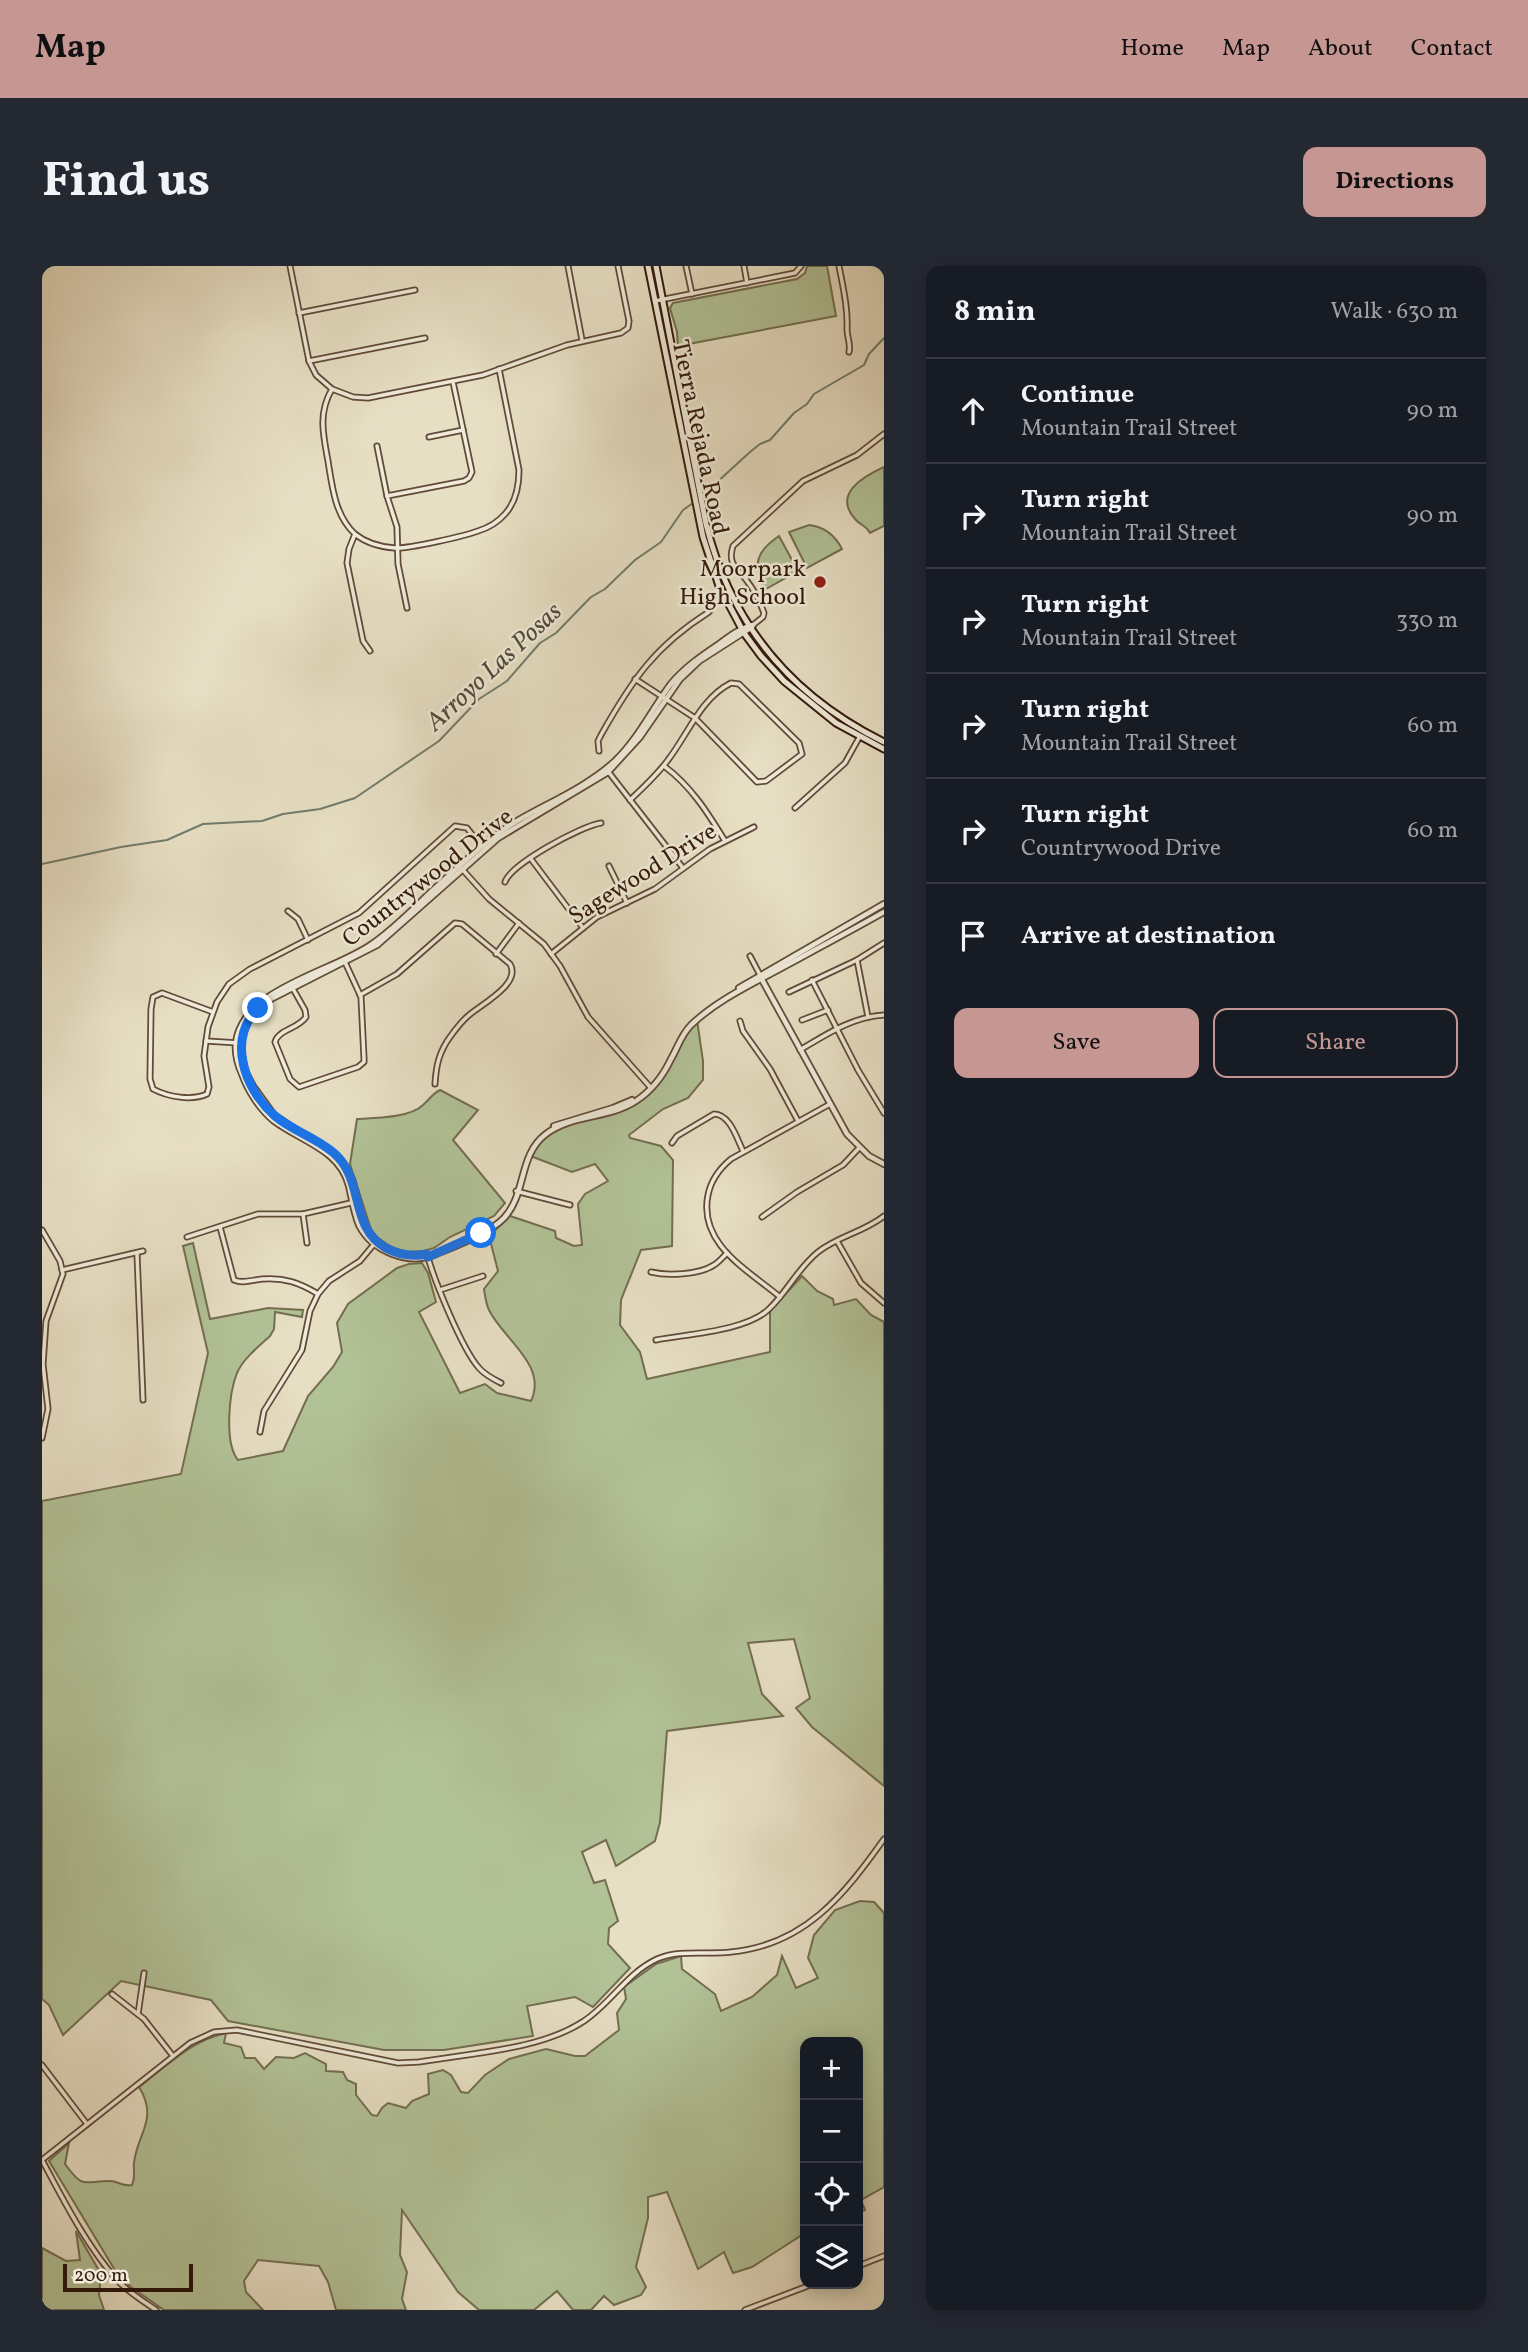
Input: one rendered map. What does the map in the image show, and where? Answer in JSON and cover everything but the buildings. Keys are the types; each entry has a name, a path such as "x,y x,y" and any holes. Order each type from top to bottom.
{"main road":[{"name":"Tierra Rejada Road","path":"648,266 691,481 717,581 748,628 761,656 794,690 827,716 884,749"},
{"name":"Tierra Rejada Road","path":"656,266 708,545"},
{"name":"Tierra Rejada Road","path":"862,734 884,742"}],"street":[{"path":"290,266 309,361 316,375 332,389 353,397 368,398 453,382 582,340 621,333 628,328 629,321 618,266"},
{"path":"568,266 582,340"},
{"path":"686,266 692,293"},
{"path":"744,266 747,283"},
{"path":"839,266 849,316 849,352"},
{"path":"655,301 795,273 801,267"},
{"path":"299,313 415,290"},
{"path":"309,361 425,338"},
{"path":"332,389 324,406 322,425 338,508 355,534 374,544 398,549 477,532 491,526 506,514 515,499 519,470 499,369"},
{"path":"387,496 469,478 472,472 453,382"},
{"path":"429,438 463,430"},
{"path":"748,628 763,617 764,612 747,580 733,566 730,553 733,546 803,481 857,456 884,434"},
{"path":"377,446 387,496 397,527 398,564 407,608"},
{"path":"355,534 349,549 347,567 363,641 370,651"},
{"path":"599,751 598,741 601,735 635,679 667,641 709,612"},
{"name":"Countrywood Drive","path":"238,1043 245,1018 265,998 345,961 375,942 510,825 607,770 638,736 663,698 691,664 748,628"},
{"path":"630,800 664,766 695,718 716,693 728,684 737,683 799,743 802,750 801,757 764,782 759,782 695,718 635,679"},
{"path":"795,808 845,763 862,734"},
{"path":"664,766 695,796 725,841"},
{"path":"607,770 683,868"},
{"path":"505,882 509,875 531,859 584,827 601,823"},
{"path":"213,1012 162,993 153,997 151,1087 158,1092 176,1096 199,1097 207,1094 209,1087 204,1056 213,1012 223,992 236,978 340,925 365,909 455,826 467,828 482,848"},
{"name":"Sagewood Drive","path":"551,954 597,917 655,889 703,853 754,827"},
{"path":"531,859 583,928"},
{"path":"609,866 627,903"},
{"path":"461,867 489,899 536,936 551,954 588,1017 650,1087"},
{"path":"761,977 884,904"},
{"path":"288,911 298,919 308,940"},
{"path":"206,1041 238,1043 237,1059 243,1078 261,1107 278,1123 335,1159 346,1176 362,1230 393,1255 427,1256 495,1226 512,1208 528,1155 545,1135 562,1125 627,1106 650,1087 663,1070 681,1032 716,1002 884,912"},
{"path":"360,995 397,974 455,923 460,923 512,967 512,978 490,1000 467,1017 449,1037 438,1060 435,1084"},
{"path":"496,954 519,923"},
{"path":"789,992 857,960 884,944"},
{"path":"750,956 847,1134 859,1148 884,1164"},
{"path":"857,960 867,1017"},
{"path":"292,987 306,1017 298,1025 279,1035 275,1042 290,1079 296,1086 302,1086 358,1067 364,1062 360,995 345,961"},
{"path":"813,980 871,1093 884,1112"},
{"path":"802,1020 828,1010"},
{"path":"800,1050 850,1022 884,1015"},
{"path":"740,1021 743,1031 770,1069 798,1121"},
{"path":"780,1297 727,1253 714,1238 709,1225 707,1203 712,1183 719,1171 743,1151 830,1104"},
{"path":"672,1143 677,1136 714,1114 719,1114 725,1118 743,1151"},
{"path":"762,1217 797,1192 843,1165 859,1148"},
{"path":"517,1192 570,1205"},
{"path":"187,1237 258,1214 303,1214 355,1202"},
{"path":"303,1214 307,1243"},
{"path":"656,1340 749,1322 767,1311 814,1256 884,1216"},
{"path":"219,1227 234,1280 242,1283 284,1279 318,1294"},
{"path":"42,1230 62,1270 63,1278 44,1322 43,1364 48,1409 42,1438"},
{"path":"837,1241 861,1283 884,1303"},
{"path":"260,1432 264,1410 302,1350 310,1311 318,1294 329,1281 359,1261 376,1243"},
{"path":"62,1270 143,1251"},
{"path":"651,1272 663,1275 704,1270 716,1264 727,1253"},
{"path":"137,1254 143,1400"},
{"path":"427,1256 475,1363 487,1375 501,1383"},
{"path":"440,1290 483,1276"},
{"path":"156,2310 120,2283 108,2269 71,2214 42,2160 197,2038 230,2029 398,2063 432,2060 550,2038 588,2018 636,1971 662,1957 681,1953 745,1951 774,1942 799,1930 841,1897 884,1839"},
{"path":"138,2014 144,1973"},
{"path":"112,1994 150,2025 173,2056"},
{"path":"42,2064 88,2124"},
{"path":"863,2264 884,2256"},
{"path":"745,2310 800,2289"}],"green space":[{"path":"807,266 827,266 836,316 678,346 670,308 673,303 797,279 805,273"},
{"path":"884,467 884,526 870,533 855,519 847,501 849,493 860,481"},
{"path":"809,525 829,533 842,549 807,568 789,532"},
{"path":"779,536 798,571 766,589 759,572 759,559 766,547"},
{"path":"697,1020 703,1080 688,1098 663,1109 629,1135 630,1138 661,1146 673,1160 672,1246 641,1250 621,1300 620,1325 640,1352 647,1379 770,1352 770,1311 802,1276 817,1291 833,1299 834,1305 856,1299 871,1315 884,1322 884,1786 812,1727 796,1708 810,1698 794,1639 748,1643 762,1694 783,1716 667,1731 660,1822 655,1841 616,1866 606,1840 582,1852 594,1883 605,1880 618,1921 609,1928 608,1944 630,1968 593,2007 575,1997 527,2006 533,2036 444,2050 384,2050 228,2021 211,2000 121,1981 63,2035 49,2005 42,1999 42,1501 181,1474 208,1353 183,1246 193,1243 210,1319 268,1308 303,1310 302,1317 275,1312 274,1329 270,1336 247,1358 237,1373 232,1393 229,1430 238,1460 283,1451 308,1396 342,1352 337,1323 348,1304 397,1268 409,1264 422,1263 428,1273 436,1302 419,1312 460,1393 485,1384 497,1393 531,1401 535,1388 529,1364 496,1321 486,1303 484,1289 498,1271 489,1236 510,1216 555,1231 556,1238 574,1246 582,1245 578,1204 585,1194 608,1181 595,1164 572,1172 528,1155 552,1130 636,1101 660,1077 680,1039"},
{"path":"440,1090 478,1110 453,1140 505,1203 494,1216 450,1237 434,1248 407,1252 391,1247 371,1229 350,1164 357,1119 410,1113"},
{"path":"860,1901 874,1902 884,1913 884,2187 863,2199 863,2037 800,2037 800,2236 752,2267 733,2273 724,2252 698,2269 667,2192 648,2197 648,2218 636,2267 646,2287 641,2295 614,2305 604,2296 591,2310 573,2310 557,2291 534,2310 479,2310 458,2292 402,2210 400,2255 407,2272 402,2299 406,2310 336,2310 328,2282 319,2266 258,2260 244,2281 246,2292 263,2310 164,2310 131,2287 116,2272 49,2161 69,2143 65,2164 80,2181 110,2181 132,2185 136,2153 147,2117 145,2098 139,2087 180,2055 214,2036 226,2033 224,2043 241,2047 245,2058 255,2058 264,2069 276,2057 294,2058 305,2053 326,2064 326,2071 343,2072 347,2080 356,2084 356,2095 372,2115 377,2116 388,2103 406,2108 412,2101 429,2094 428,2074 443,2070 451,2075 461,2092 468,2093 485,2075 509,2059 546,2049 585,2056 619,2030 617,2013 626,1999 624,1987 656,1964 681,1956 682,1969 715,1994 721,2011 752,1997 777,1975 782,1956 796,1988 818,1978 808,1958 814,1935 835,1910"},
{"path":"76,2231 101,2274 99,2295 104,2310 42,2310 42,2248 66,2261 80,2260"}],"waterway":[{"name":"Arroyo Las Posas","path":"703,495 750,452 770,440 814,394 864,365 869,354 884,338"},
{"name":"Arroyo Las Posas","path":"42,864 167,840 203,824 262,821 283,814 320,809 355,798 439,741 479,699 507,681 540,643 556,633 591,597 605,589 635,560 661,542 683,510 693,503"}],"place":[{"name":"Moorpark High School","path":"820,582"}],"route":[{"path":"258,1008 247,1022 240,1044 249,1080 274,1115 339,1157 352,1179 363,1224 370,1235 395,1252 416,1256 427,1254 428,1257 481,1233"}]}
